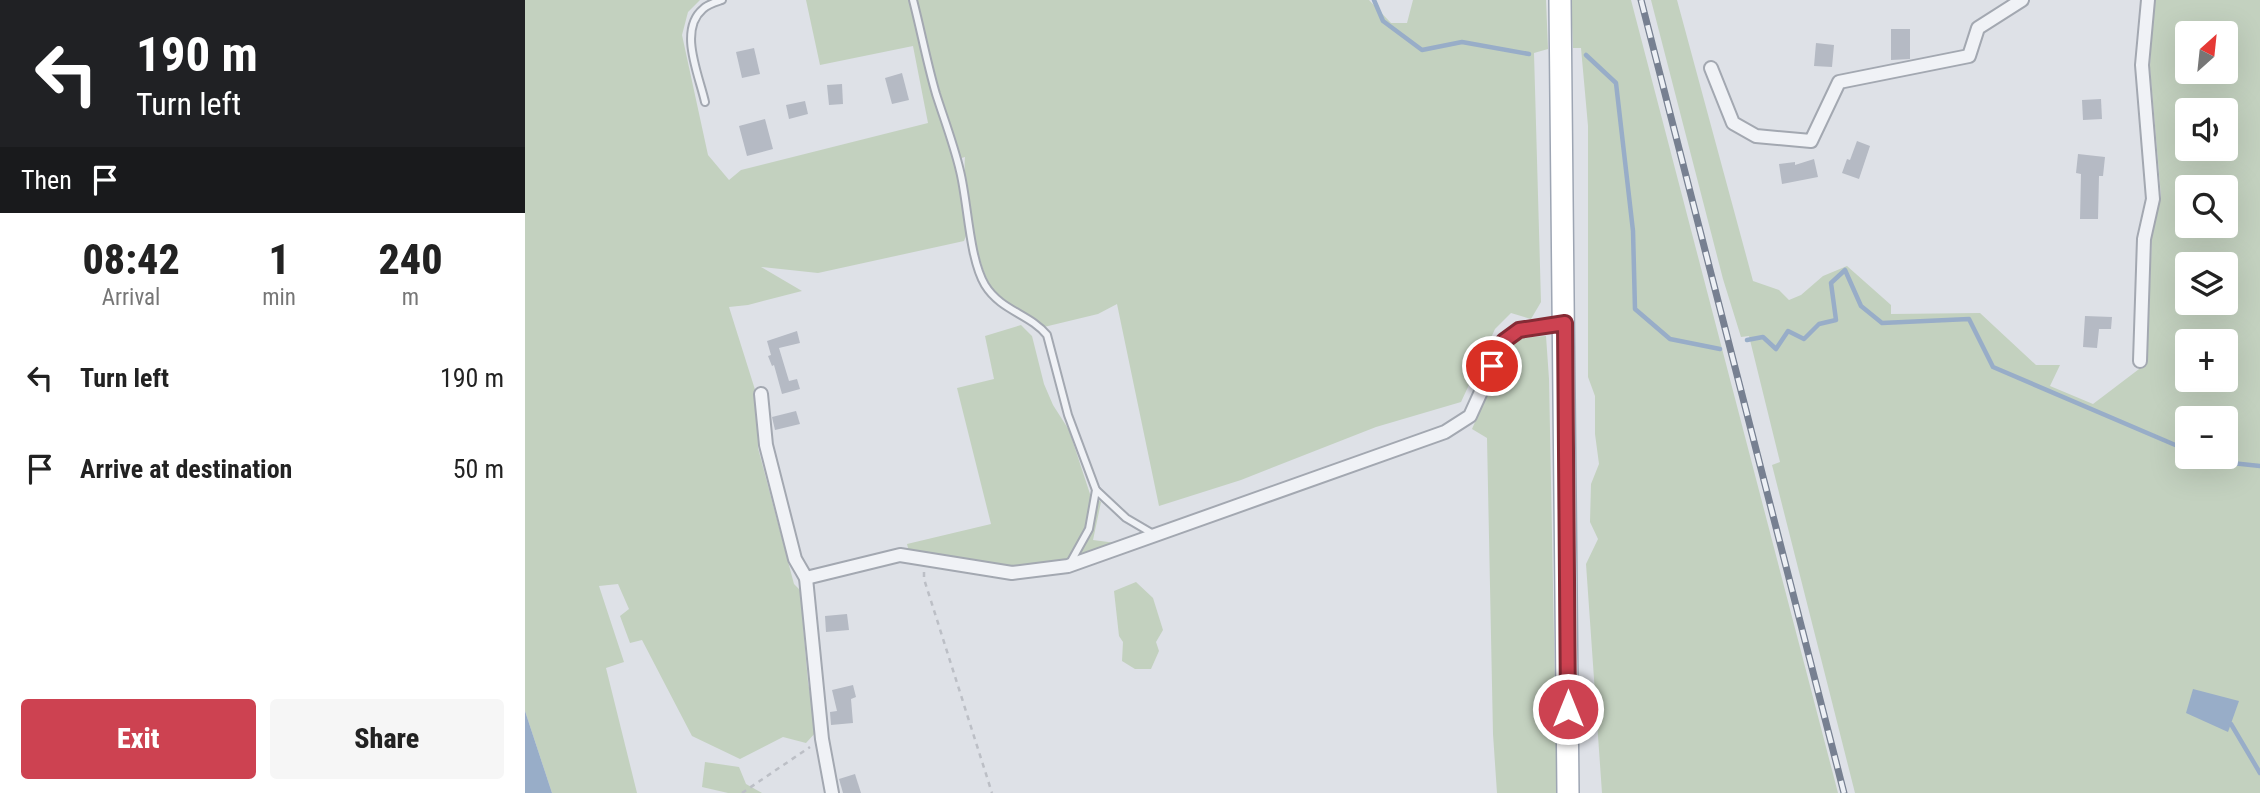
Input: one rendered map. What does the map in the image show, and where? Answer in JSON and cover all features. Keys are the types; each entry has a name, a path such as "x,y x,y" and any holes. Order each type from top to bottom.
{"main road":[{"path":"1560,0 1568,793"}],"street":[{"path":"1711,68 1733,123 1756,136 1811,141 1839,82 1969,56 1978,28 2022,0"},
{"path":"2140,361 2144,239 2153,199 2142,65 2148,0"},
{"path":"806,578 900,555 1012,573 1068,566 1445,432 1470,416 1504,341 1519,330 1565,323"},
{"path":"761,394 766,445 795,559 806,578 822,739 832,793"}],"lane":[{"path":"705,102 690,40 693,20 704,7 722,0"},
{"path":"913,0 935,90 960,171 972,244 983,282 1005,307 1041,327 1047,335 1068,415 1096,490 1126,519 1157,536"},
{"path":"1068,566 1089,529 1096,490"}],"path":[{"path":"924,559 924,579 992,793"},
{"path":"742,793 822,739"}],"green space":[{"path":"525,0 700,0 688,12 682,35 708,155 729,180 741,170 928,123 913,46 820,65 806,0 1369,0 1391,23 1407,23 1413,0 1546,0 1548,49 1534,53 1541,302 1531,319 1511,313 1495,329 1461,402 1376,427 1241,480 1159,506 1117,304 1098,314 1044,327 1000,298 988,282 977,248 968,207 965,157 954,160 967,233 964,241 818,273 761,267 802,291 748,305 729,307 757,396 758,448 794,584 800,590 808,682 817,731 806,743 783,737 740,759 692,736 642,640 630,643 620,616 629,609 618,584 599,586 624,662 606,668 637,793 552,793 525,711"},
{"path":"1571,0 1631,0 1838,793 1602,793 1586,564 1598,539 1590,522 1591,484 1599,464 1595,434 1595,396 1588,377 1588,126 1581,48 1573,48"},
{"path":"1651,0 1677,0 1753,281 1779,290 1789,300 1801,295 1823,276 1847,266 1891,305 1891,314 1980,313 2036,365 2060,365 2050,386 2093,404 2147,363 2152,236 2161,196 2150,68 2152,0 2260,0 2260,793 1855,793 1772,465 1780,462 1749,336 1741,337 1723,279"},
{"path":"1021,325 1032,336 1044,384 1053,405 1069,430 1090,494 1101,502 1093,540 1116,543 1058,563 1013,568 909,552 907,544 991,524 957,388 994,379 985,336"},
{"path":"1546,336 1557,793 1497,793 1493,734 1487,438 1472,429 1507,348 1521,338"},
{"path":"1136,582 1153,598 1163,630 1156,642 1159,651 1151,669 1135,669 1122,661 1123,642 1119,636 1114,591"},
{"path":"705,762 739,767 746,784 762,793 728,793 702,787"}],"water":[{"path":"2193,689 2239,701 2228,732 2186,713"},
{"path":"525,711 552,793 525,793"}],"building":[{"path":"1891,29 1910,29 1910,59 1891,60"},
{"path":"1816,43 1834,45 1832,67 1814,66"},
{"path":"754,48 760,74 742,78 736,52"},
{"path":"902,73 909,100 892,104 885,78"},
{"path":"842,84 843,104 829,105 827,85"},
{"path":"2101,99 2102,119 2083,120 2082,100"},
{"path":"805,101 808,114 789,119 786,105"},
{"path":"765,119 773,149 747,156 739,126"},
{"path":"1857,141 1870,146 1859,179 1842,173"},
{"path":"2078,154 2105,157 2103,176 2099,176 2098,219 2080,219 2081,174 2076,173"},
{"path":"1814,159 1818,177 1782,184 1779,164 1795,162 1795,165"},
{"path":"2085,316 2112,317 2111,329 2099,329 2097,348 2083,347"},
{"path":"797,331 800,343 779,348 789,381 797,379 800,389 782,394 774,365 772,366 768,356 771,355 767,341"},
{"path":"796,411 800,424 775,430 772,417"},
{"path":"847,614 849,630 826,632 825,616"},
{"path":"853,685 856,697 851,699 853,723 831,725 830,712 837,711 832,690"},
{"path":"855,774 861,793 843,793 839,779"}],"waterway":[{"path":"1374,0 1383,21 1422,50 1462,42 1529,54"},
{"path":"1586,55 1616,83 1633,231 1635,309 1670,339 1720,349"},
{"path":"1747,340 1763,337 1776,349 1788,331 1804,339 1819,324 1836,320 1831,283 1845,270 1861,306 1882,323 1969,319 1993,367 2175,445"},
{"path":"2238,464 2260,466"},
{"path":"2231,724 2260,773"}],"railway":[{"path":"1641,0 1844,793"}],"route":[{"path":"1492,366 1504,341 1519,330 1565,323 1568,709"}]}
